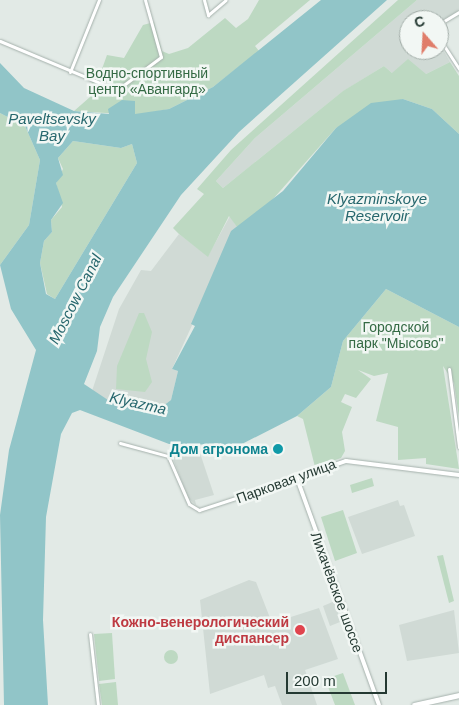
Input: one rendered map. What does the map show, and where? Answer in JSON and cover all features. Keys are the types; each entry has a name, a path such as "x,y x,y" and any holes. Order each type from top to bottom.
{"main road":[{"path":"414,705 459,695"}],"street":[{"path":"70,72 99,0"},
{"path":"0,41 70,72 117,90 161,58 145,0"},
{"path":"204,0 208,15 226,0"},
{"path":"449,54 459,69"},
{"path":"449,369 459,447"},
{"name":"Парковая улица","path":"120,443 168,456 189,504 204,510 346,461 459,474"},
{"name":"Лихачёвское шоссе","path":"297,478 379,705"},
{"path":"90,634 98,705"}],"shaded area":[{"path":"417,0 459,0 459,11 449,16 449,10 405,10"},
{"path":"399,15 399,60 449,60 450,62 426,74 392,73 384,66 342,92 223,188 216,181 255,138"},
{"path":"230,216 237,227 172,369 178,371 171,400 159,409 125,401 122,395 111,402 92,391 119,309 141,270 151,271 179,234 208,256"},
{"path":"199,450 214,495 195,500 196,505 188,498 172,456"},
{"path":"398,500 400,506 404,505 415,536 362,554 348,517"},
{"path":"249,580 256,582 272,623 319,608 338,659 305,670 317,705 282,705 275,686 268,688 264,675 210,694 200,600"},
{"path":"335,601 340,622 330,626 323,606"},
{"path":"454,610 459,653 407,661 399,625"}],"green space":[{"name":"Водно-спортивный центр «Авангард»","path":"259,0 310,0 255,46 259,51 213,87 169,109 138,115 74,111 90,97 92,80 98,80 107,55 124,58 143,25 154,22 162,51 169,54 188,48 225,18 236,28 248,19"},
{"path":"398,0 417,0 405,10 399,10 399,15 255,138 216,181 223,188 343,91 384,66 392,73 409,60 426,74 450,62 459,76 459,134 432,109 403,99 336,128 265,208 237,227 229,216 208,257 173,228 204,194 197,189 231,150"},
{"path":"0,113 25,126 40,160 29,225 0,265"},
{"path":"73,141 121,148 132,144 137,163 55,299 47,294 40,263 44,241 52,232 51,220 62,207 56,183 63,169 58,158"},
{"name":"Городской парк \"Мысово\"","path":"386,289 459,327 459,417 454,383 443,366 459,469 426,464 426,458 398,460 398,427 376,421 388,373 374,376 358,370 371,379 356,398 345,394 341,402 352,407 342,432 345,451 341,458 315,467 303,419 297,416 331,387 343,341"},
{"path":"139,313 144,313 152,332 146,359 152,382 145,392 116,389 117,366"},
{"path":"372,478 374,486 352,493 350,485"},
{"path":"343,510 357,553 335,561 321,517"},
{"path":"443,555 454,601 449,603 437,556"},
{"path":"112,633 115,679 99,681 94,634"},
{"path":"168,650 174,650 178,657 174,664 168,664 164,660 164,654"},
{"path":"343,673 355,705 335,705 325,679"},
{"path":"116,682 118,705 102,705 99,684"}],"water":[{"path":"321,0 387,0 239,132 181,195 113,297 100,327 97,351 84,384 111,402 122,395 125,401 159,409 171,400 178,371 172,369 195,326 191,324 231,231 283,191 336,128 371,103 403,99 432,109 459,134 459,327 386,289 343,341 331,387 297,416 240,445 169,444 80,410 72,413 61,434 46,517 43,620 48,705 4,705 0,515 9,450 36,350 11,309 0,265 29,225 40,160 25,126 0,113 0,63 24,88 74,111 109,114 108,109 122,100 135,101 135,114 169,109 213,87","holes":["73,141 121,148 132,144 137,163 55,299 46,294 40,263 44,241 52,232 51,220 63,203 56,183 63,175 58,158"]}],"place":[{"name":"Дом агронома","path":"278,449"},
{"name":"Кожно-венерологический диспансер","path":"300,630"}],"water label":[{"name":"Paveltsevsky Bay","path":"52,126"},
{"name":"Klyazminskoye Reservoir","path":"377,206"},
{"name":"Moscow Canal","path":"75,299"},
{"name":"Klyazma","path":"138,403"}]}
